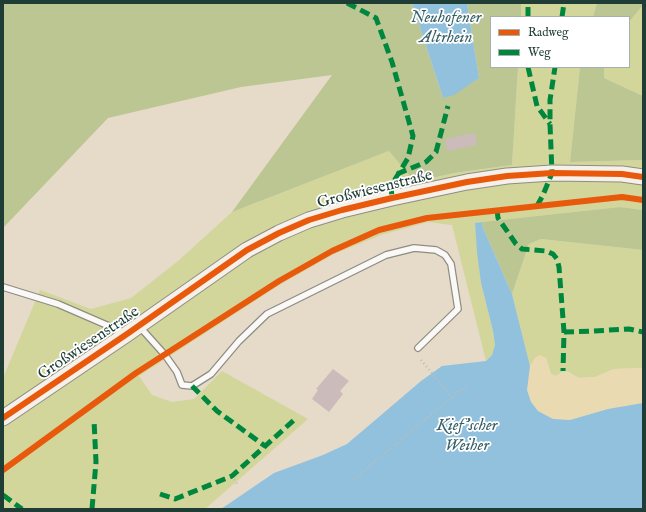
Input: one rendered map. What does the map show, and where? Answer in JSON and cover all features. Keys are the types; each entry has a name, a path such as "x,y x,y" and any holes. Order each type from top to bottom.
{"street":[{"name":"Großwiesenstraße","path":"3,418 133,330 247,250 279,233 309,220 342,210 452,186 507,176 552,173 622,174 643,177"}],"lane":[{"path":"3,287 133,330 165,355 177,372 182,385 192,386 211,374 238,341 267,314 386,255 414,248 436,250 445,255 451,264 458,309 418,348"}],"path":[{"path":"420,360 452,397"},
{"path":"354,479 468,384"},
{"path":"232,476 238,486"}],"green space":[{"path":"3,3 412,3 443,98 479,78 467,3 521,3 521,16 490,16 490,68 518,68 512,165 454,173 415,182 389,151 232,212 332,75 241,87 108,118 3,228"},
{"path":"521,3 597,3 593,16 521,16"},
{"path":"597,3 643,3 630,21 630,16 593,16"},
{"path":"643,5 643,96 604,78 604,68 630,68 630,21"},
{"path":"518,68 580,68 570,162 643,160 643,210 620,207 475,223 481,283 495,345 492,355 486,361 452,225 428,222 381,235 334,254 281,284 139,376 152,395 172,402 194,399 222,371 308,419 205,509 3,509 3,378 40,290 91,309 131,298 178,261 232,212 389,151 416,182 454,173 512,165"},
{"path":"580,68 604,68 604,78 643,96 643,160 570,162"},
{"path":"620,207 643,210 643,250 541,239 529,244 512,294 483,228 482,222"},
{"path":"541,239 643,250 643,368 614,369 595,377 579,378 567,371 556,376 551,374 546,358 536,357 530,366 512,294 529,244"}],"sand":[{"path":"540,355 546,358 551,374 556,376 563,371 579,378 595,377 614,369 643,368 643,403 608,409 570,420 553,419 538,411 531,402 527,390 530,366 536,357"}],"water":[{"name":"Neuhofener Altrhein","path":"412,3 467,3 479,78 454,95 443,98"},
{"name":"Kief'scher Weiher","path":"482,222 483,228 512,294 530,366 527,390 531,402 538,411 553,419 570,420 608,409 643,403 643,509 221,509 274,473 323,455 347,444 421,381 442,366 486,361 492,355 495,345 493,331 481,283 477,252 475,223"}],"building":[{"path":"475,133 477,145 447,151 445,139"},
{"path":"333,369 349,381 340,391 343,394 329,412 312,399 318,390 316,389"}],"marked path":[{"path":"347,3 376,18 392,62 413,136 408,158 391,186 392,198"},
{"path":"528,3 528,16"},
{"path":"562,16 564,3"},
{"path":"528,68 537,106 550,124"},
{"path":"537,206 552,173 550,100 555,68"},
{"path":"397,174 426,162 436,152 448,106"},
{"path":"497,210 498,218 516,244 522,249 546,251 553,254 557,259 559,267 564,332 563,371"},
{"path":"564,332 629,329 643,332"},
{"path":"192,386 217,411 265,446"},
{"path":"92,509 96,462 94,420"},
{"path":"160,494 175,499 232,476 294,420"},
{"path":"3,495 22,509"}],"cycle path":[{"path":"3,418 247,250 279,233 309,220 342,210 392,198 467,182 507,176 552,173 622,174 643,177"},
{"path":"3,470 136,373 279,281 332,251 379,230 427,218 622,197 643,200"}]}
